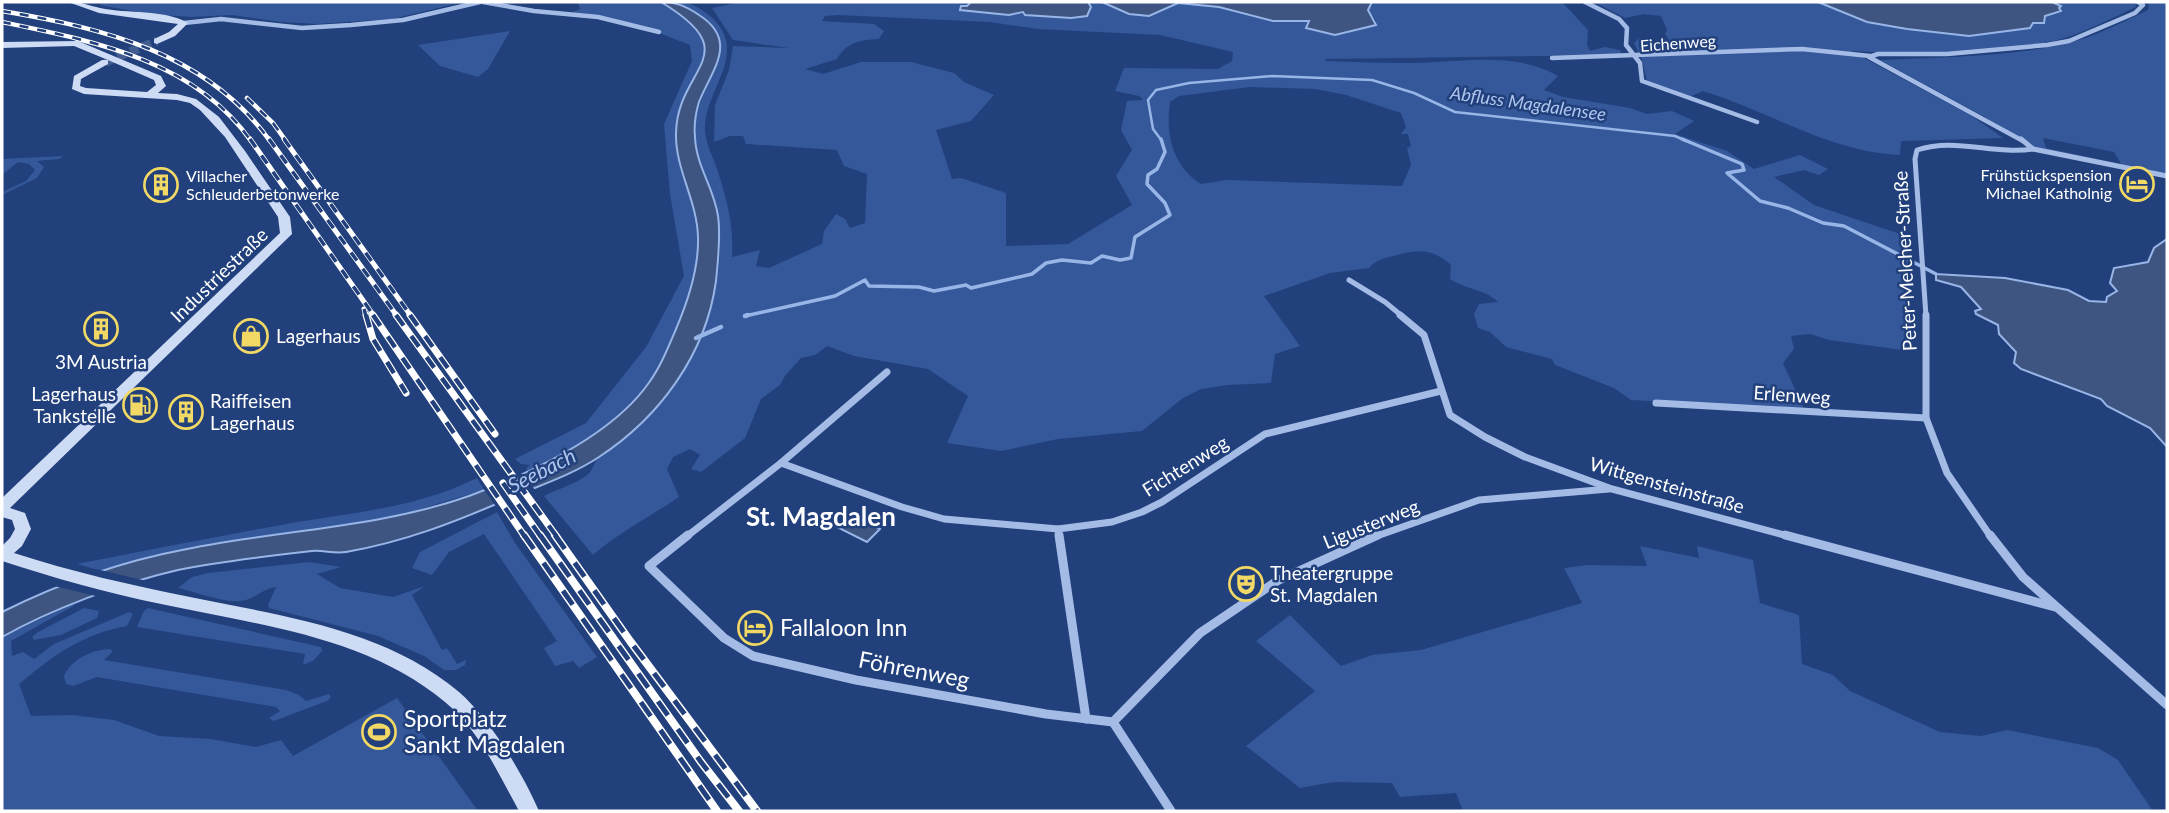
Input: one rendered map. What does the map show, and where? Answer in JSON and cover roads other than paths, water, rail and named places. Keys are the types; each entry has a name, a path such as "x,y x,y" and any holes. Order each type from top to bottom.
{"street":[{"path":"72,2 184,23 221,19 302,28 403,20 466,3 482,2 534,11 598,16 659,32"},
{"path":"1585,2 1619,19 1627,28 1626,45 1634,56"},
{"path":"2138,2 2143,5 2135,13 2069,41 1986,51 1870,55 1870,59 2018,137 2032,149 2167,176"},
{"path":"158,41 172,34 184,23"},
{"path":"2,45 75,43 159,78 161,86 149,95 83,91 75,87 76,78 105,62"},
{"name":"Eichenweg","path":"1634,56 1802,49 1870,55"},
{"path":"1552,58 1634,56"},
{"name":"Eichenweg","path":"1634,56 1640,63 1642,81 1757,122"},
{"name":"Industriestraße","path":"2,509 261,261 286,233 284,218 208,111 192,100 149,95"},
{"name":"Peter-Melcher-Straße","path":"2032,149 2015,152 1931,145 1917,150 1915,159 1921,208 1926,299 1926,418 1947,473 1975,517 2023,577 2167,705"},
{"name":"Wittgensteinstraße","path":"1349,280 1385,302 1424,335 1450,415 1485,438 1525,457 1612,489 2056,607"},
{"name":"Föhrenweg","path":"887,372 780,463 649,566 724,638 753,656 856,680 1113,722"},
{"name":"Fichtenweg","path":"780,463 902,507 944,519 1058,529 1112,522 1152,507 1265,434 1441,391"},
{"name":"Erlenweg","path":"1656,403 1926,418"},
{"name":"Ligusterweg","path":"1113,722 1200,633 1277,581 1385,532 1479,500 1612,489"},
{"path":"2,509 19,517 23,529 16,542 2,555 47,570 335,638 411,666 463,708 491,745 529,811"},
{"path":"1058,529 1086,719"},
{"path":"1113,722 1171,811"}],"water":[{"name":"Seebach","path":"661,2 690,9 711,25 718,35 719,57 699,102 695,133 698,158 716,206 719,248 711,308 702,334 677,381 642,423 599,457 578,469 429,530 346,552 312,551 261,557 156,575 65,607 2,637 2,612 69,582 116,567 163,554 222,543 400,515 469,496 517,477 566,452 612,421 632,403 652,378 670,343 688,296 698,249 697,223 679,159 676,133 679,111 702,63 705,49 701,36 687,20"},
{"path":"971,2 1088,2 1091,7 1087,16 1071,18 1025,15 1023,12 1009,15 960,10 961,6 967,6"},
{"path":"1102,2 1372,2 1368,10 1376,25 1335,35 1306,28 1309,21 1273,21 1219,7 1178,3 1149,16 1129,14"},
{"path":"1818,2 2052,2 2061,6 2061,11 2045,16 2044,23 2033,23 2030,28 1969,36 1867,22"},
{"path":"2167,239 2167,447 2150,428 2107,406 2101,399 2021,369 2014,363 2016,352 1999,334 1998,325 1976,314 1975,311 1981,309 1961,287 1936,280 1936,274 2005,278 2068,290 2089,301 2106,302 2107,297 2117,291 2110,283 2114,268 2148,262 2154,248"},
{"path":"850,515 880,529 867,542 837,527"}],"waterway":[{"name":"Abfluss Magdalensee","path":"1161,140 1153,129 1148,100 1156,90 1189,83 1272,76 1372,80 1414,93 1455,112 1675,136 1686,141"},
{"name":"Abfluss Magdalensee","path":"1682,139 1742,164 1744,170 1727,173 1760,201 1788,208 1823,223 1844,226 1936,274"},
{"name":"Abfluss Magdalensee","path":"748,315 745,316 835,296 865,280 869,286 919,287 934,291 966,285 971,288 1032,274 1046,263 1062,260 1091,263 1102,256 1120,260 1131,258 1135,237 1170,215 1165,203 1147,184 1148,175 1157,169 1165,152 1161,140"},
{"name":"Abfluss Magdalensee","path":"696,338 721,327"}],"tunnel":[{"path":"105,62 157,41"}],"railway":[{"path":"2,11 78,26 150,49 216,86 245,111 270,141"},
{"path":"2,22 106,47 171,73 201,91 228,113 251,141"},
{"path":"247,98 273,123 286,141"},
{"path":"250,139 374,316"},
{"path":"269,139 397,316"},
{"path":"284,139 411,316"},
{"path":"364,309 366,316"},
{"path":"366,315 373,339 406,393"},
{"path":"373,315 525,537"},
{"path":"396,315 557,537"},
{"path":"410,315 495,434"},
{"path":"503,483 541,537"},
{"path":"524,535 717,811"},
{"path":"540,535 701,762 739,811"},
{"path":"555,535 757,811"}],"place":[{"name":"Frühstückspension Michael Katholnig","path":"2137,184"},
{"name":"Villacher Schleuderbetonwerke","path":"161,185"},
{"name":"3M Austria","path":"101,329"},
{"name":"Lagerhaus","path":"251,336"},
{"name":"Lagerhaus Tankstelle","path":"140,405"},
{"name":"Raiffeisen Lagerhaus","path":"186,412"},
{"name":"Theatergruppe St. Magdalen","path":"1246,584"},
{"name":"Fallaloon Inn","path":"755,628"},
{"name":"Sportplatz Sankt Magdalen","path":"379,732"}],"district":[{"name":"St. Magdalen","path":"821,517"}]}
